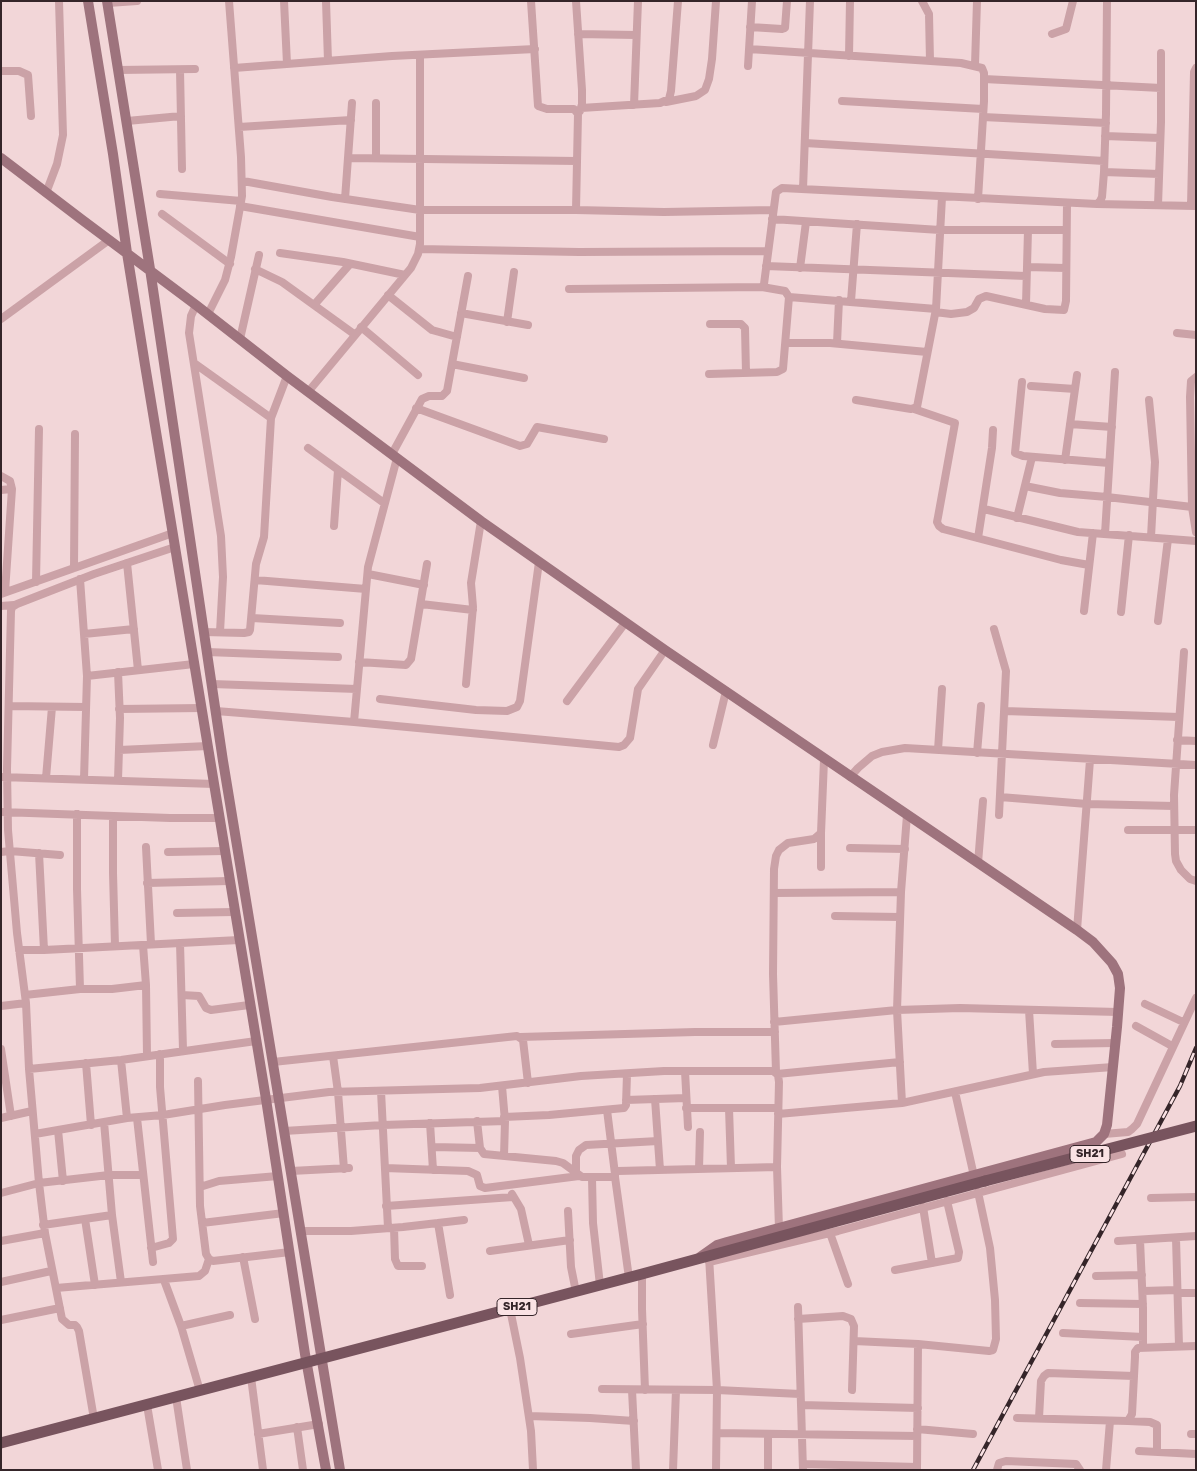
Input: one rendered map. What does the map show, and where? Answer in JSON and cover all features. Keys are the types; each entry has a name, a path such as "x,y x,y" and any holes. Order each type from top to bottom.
{"main road":[{"name":"SH21","path":"1,1443 697,1259 711,1257 1196,1126"}],"street":[{"path":"46,193 57,164 62,135 59,1"},
{"path":"88,1 249,1005 256,1041 272,1099 284,1131 301,1231 319,1424 326,1470"},
{"path":"137,1 107,2 216,711 273,1062 272,1099 278,1176 290,1252 340,1470"},
{"path":"208,314 226,280 241,203 243,181 229,1"},
{"path":"284,1 287,64"},
{"path":"326,1 328,61"},
{"path":"531,1 538,106 547,109 574,109 580,111 666,102 696,96 705,90 712,59 716,1"},
{"path":"576,1 582,90 576,210"},
{"path":"634,105 638,1"},
{"path":"666,102 671,92 678,1"},
{"path":"748,66 752,1"},
{"path":"750,27 785,28 787,1"},
{"path":"803,189 810,1"},
{"path":"849,56 850,1"},
{"path":"922,1 929,14 930,62"},
{"path":"976,65 978,1"},
{"path":"1052,34 1066,29 1073,1"},
{"path":"1097,204 1102,197 1104,172 1107,1"},
{"path":"578,34 636,35"},
{"path":"234,68 535,48"},
{"path":"749,49 976,65 982,68 984,73 983,113 978,199"},
{"path":"1158,205 1161,53"},
{"path":"308,392 416,260 420,237 420,55"},
{"path":"762,287 764,284 773,210 778,189 1067,203 1193,206 1194,72 1196,68"},
{"path":"118,70 195,69"},
{"path":"1,71 19,70 28,75 31,116"},
{"path":"180,70 182,169"},
{"path":"984,79 1161,88"},
{"path":"842,101 1106,124"},
{"path":"345,199 352,103"},
{"path":"376,103 376,158"},
{"path":"126,121 181,116"},
{"path":"239,127 351,120"},
{"path":"1105,136 1160,138"},
{"path":"805,143 1104,161"},
{"path":"1,158 481,521 824,760 1077,930 1104,952 1112,963 1118,974 1120,988 1110,1110 1104,1134 1096,1142 717,1245 697,1259"},
{"path":"349,158 577,161"},
{"path":"1104,172 1159,174"},
{"path":"243,181 420,210 664,212 773,210"},
{"path":"160,194 241,203 420,237"},
{"path":"914,409 918,404 935,311 942,197"},
{"path":"788,297 851,301 951,314 967,312 974,308 979,299 986,296 1045,309 1064,310 1066,301 1067,203"},
{"path":"162,214 230,264"},
{"path":"772,219 940,230 1066,230"},
{"path":"800,268 806,222"},
{"path":"851,301 857,224"},
{"path":"1026,304 1028,230"},
{"path":"1,319 109,240"},
{"path":"419,249 579,252 768,251"},
{"path":"280,253 405,275"},
{"path":"240,339 259,255"},
{"path":"314,306 350,264"},
{"path":"766,266 853,271 1026,276"},
{"path":"1026,267 1066,268"},
{"path":"255,270 276,278 354,334"},
{"path":"507,322 514,272"},
{"path":"354,722 368,574 395,456 416,408 424,397 442,396 447,391 468,276"},
{"path":"569,289 762,287 784,291 788,297 786,344 784,367 780,372 708,374"},
{"path":"388,295 432,330 457,337"},
{"path":"837,343 839,300"},
{"path":"196,305 190,324 194,363 221,536 223,577 220,632"},
{"path":"461,313 528,326"},
{"path":"710,324 741,324 745,328 746,373"},
{"path":"361,327 418,375"},
{"path":"1177,333 1196,335"},
{"path":"786,344 837,343 927,352"},
{"path":"194,363 271,418"},
{"path":"452,364 524,378"},
{"path":"1105,534 1116,372"},
{"path":"1065,460 1077,374"},
{"path":"204,632 249,632 252,618 256,564 264,537 271,418 287,376"},
{"path":"1196,377 1191,381 1190,385 1193,426 1192,507 1196,532"},
{"path":"1022,382 1015,453 1032,457 1110,463"},
{"path":"1031,386 1075,389"},
{"path":"856,400 914,409 955,423 937,522 943,529 1061,560 1089,565"},
{"path":"1149,400 1154,449 1151,537"},
{"path":"416,408 520,446 527,444 537,427 604,439"},
{"path":"1070,424 1112,427"},
{"path":"36,582 39,429"},
{"path":"978,538 984,509 993,430"},
{"path":"74,568 75,434"},
{"path":"308,448 384,503"},
{"path":"1017,518 1032,457"},
{"path":"334,526 338,470"},
{"path":"1,476 10,481 12,489 3,593 173,533"},
{"path":"1025,486 1060,494 1107,496 1192,507"},
{"path":"1,490 12,489"},
{"path":"984,509 1066,530 1196,541"},
{"path":"466,684 473,610 471,583 481,521"},
{"path":"1084,611 1093,533"},
{"path":"1121,612 1129,535"},
{"path":"1158,620 1168,539"},
{"path":"1,606 14,605 80,579 175,547"},
{"path":"380,699 476,710 507,711 517,707 520,700 539,562"},
{"path":"127,563 138,670"},
{"path":"359,662 401,665 408,663 413,654 427,564"},
{"path":"368,574 424,585"},
{"path":"80,579 87,676 84,779"},
{"path":"255,580 366,589"},
{"path":"421,604 473,610"},
{"path":"14,605 11,611 6,679 5,811 19,950 26,999 32,1112 43,1225 62,1320 65,1323 75,1325 79,1332 94,1419"},
{"path":"252,618 340,623"},
{"path":"567,701 625,623"},
{"path":"84,634 134,629"},
{"path":"994,629 1006,672 999,815"},
{"path":"216,711 619,747 624,745 630,738 638,689 665,650"},
{"path":"207,652 338,657"},
{"path":"1184,652 1175,764 1175,854 1177,865 1190,879 1196,881"},
{"path":"87,676 194,664"},
{"path":"118,672 118,780"},
{"path":"212,684 357,689"},
{"path":"938,750 942,689"},
{"path":"713,746 726,691"},
{"path":"977,753 981,706"},
{"path":"6,712 52,707 86,707"},
{"path":"46,778 52,707"},
{"path":"119,709 202,708"},
{"path":"1005,711 1179,718"},
{"path":"1177,740 1196,741"},
{"path":"119,750 208,746"},
{"path":"850,777 872,756 904,748 1196,765"},
{"path":"821,867 820,833 824,760"},
{"path":"1077,930 1090,760"},
{"path":"4,777 214,784"},
{"path":"1000,797 1087,804 1174,806"},
{"path":"978,863 983,801"},
{"path":"5,811 170,818 219,818"},
{"path":"77,814 80,989"},
{"path":"902,1103 897,1010 901,892 907,815"},
{"path":"113,816 112,873 115,946"},
{"path":"1128,830 1196,830"},
{"path":"779,1229 777,1168 779,1082 774,1022 774,869 779,850 788,843 814,839 820,833"},
{"path":"146,847 146,1056"},
{"path":"850,848 905,849"},
{"path":"168,852 224,851"},
{"path":"1,852 60,855"},
{"path":"39,853 44,950"},
{"path":"147,884 229,881"},
{"path":"774,893 901,892"},
{"path":"177,913 234,912"},
{"path":"835,916 900,917"},
{"path":"19,950 238,940"},
{"path":"180,943 183,1050"},
{"path":"1,1006 26,999 80,989 112,989 146,985"},
{"path":"182,995 199,996 206,1008 211,1010 249,1005"},
{"path":"1104,1134 1128,1132 1137,1124 1183,1022 1196,998"},
{"path":"1145,1004 1183,1022"},
{"path":"774,1022 897,1010 960,1008 1118,1012"},
{"path":"1029,1010 1032,1074"},
{"path":"1136,1026 1172,1046"},
{"path":"273,1062 512,1036 775,1032"},
{"path":"520,1037 523,1040 528,1083"},
{"path":"29,1069 121,1060 256,1041"},
{"path":"1055,1044 1115,1043"},
{"path":"1,1049 11,1116"},
{"path":"151,1248 169,1243 173,1239 160,1054"},
{"path":"291,1171 347,1168 333,1056"},
{"path":"121,1060 127,1118"},
{"path":"35,1134 199,1108 338,1092 480,1088 581,1076 685,1071 770,1071 777,1073 900,1062"},
{"path":"86,1063 91,1124"},
{"path":"686,1108 778,1111 902,1103 1032,1074 1113,1067"},
{"path":"685,1071 688,1127"},
{"path":"284,1131 477,1121 624,1108 627,1074"},
{"path":"198,1081 200,1187 206,1254 213,1261 290,1252"},
{"path":"502,1086 504,1156"},
{"path":"381,1091 386,1206 395,1259 398,1266 401,1267 422,1266"},
{"path":"955,1092 974,1176"},
{"path":"626,1100 686,1098"},
{"path":"655,1099 660,1170"},
{"path":"729,1108 731,1168"},
{"path":"608,1110 629,1278"},
{"path":"1,1118 32,1112"},
{"path":"137,1118 153,1262"},
{"path":"477,1121 480,1148 484,1154 556,1161 563,1163 578,1174 592,1178 615,1176"},
{"path":"104,1122 112,1215 121,1282"},
{"path":"430,1123 433,1170"},
{"path":"58,1130 63,1181"},
{"path":"699,1169 700,1132"},
{"path":"578,1174 576,1156 582,1147 586,1145 658,1141"},
{"path":"433,1147 480,1148"},
{"path":"716,1470 718,1390 711,1257 830,1233 1122,1154"},
{"path":"385,1168 474,1173 477,1175 480,1186 485,1188 578,1174"},
{"path":"615,1176 618,1171 777,1168"},
{"path":"1,1192 39,1183 109,1175 143,1175"},
{"path":"200,1187 219,1181 278,1176"},
{"path":"592,1178 593,1223 600,1286"},
{"path":"509,1185 513,1197 521,1209 529,1245"},
{"path":"854,1341 918,1344 984,1351 993,1350 996,1339 996,1327 990,1248 978,1192"},
{"path":"386,1206 513,1197"},
{"path":"1151,1198 1196,1197"},
{"path":"895,1270 958,1258 959,1255 947,1201"},
{"path":"923,1208 932,1263"},
{"path":"568,1211 571,1267 576,1292"},
{"path":"202,1223 284,1213"},
{"path":"43,1225 112,1215"},
{"path":"85,1220 95,1285"},
{"path":"301,1231 351,1231 464,1220"},
{"path":"438,1223 450,1296"},
{"path":"830,1233 848,1284"},
{"path":"1,1241 45,1234"},
{"path":"1118,1241 1196,1236"},
{"path":"1176,1238 1180,1346"},
{"path":"490,1252 570,1240"},
{"path":"1140,1240 1143,1290 1143,1347"},
{"path":"243,1257 255,1319"},
{"path":"56,1288 199,1276 205,1271 209,1259"},
{"path":"1,1282 51,1271"},
{"path":"642,1274 645,1390"},
{"path":"1096,1276 1142,1274"},
{"path":"164,1280 181,1326 200,1391"},
{"path":"1143,1290 1196,1293"},
{"path":"1080,1303 1143,1304"},
{"path":"798,1307 803,1467 917,1468 918,1344"},
{"path":"1,1320 60,1308"},
{"path":"510,1309 529,1416 533,1470"},
{"path":"181,1326 230,1315"},
{"path":"798,1319 843,1316 854,1322 852,1390"},
{"path":"571,1334 643,1324"},
{"path":"1063,1333 1143,1337"},
{"path":"1128,1421 1132,1414 1135,1352 1138,1348 1196,1346"},
{"path":"1039,1418 1041,1381 1048,1373 1134,1376"},
{"path":"251,1377 263,1470"},
{"path":"602,1390 718,1390 800,1394"},
{"path":"632,1390 636,1470"},
{"path":"673,1470 676,1390"},
{"path":"176,1397 187,1470"},
{"path":"147,1405 158,1470"},
{"path":"801,1406 918,1408"},
{"path":"529,1416 634,1421"},
{"path":"1017,1418 1150,1422 1157,1425 1158,1452"},
{"path":"1106,1470 1110,1421"},
{"path":"258,1434 319,1424"},
{"path":"298,1427 303,1470"},
{"path":"716,1433 973,1434"},
{"path":"768,1434 768,1470"},
{"path":"1139,1452 1196,1454"},
{"path":"997,1470 1000,1463 1006,1461 1076,1464 1080,1470"}],"railway":[{"path":"973,1470 1180,1086 1196,1048"}]}
